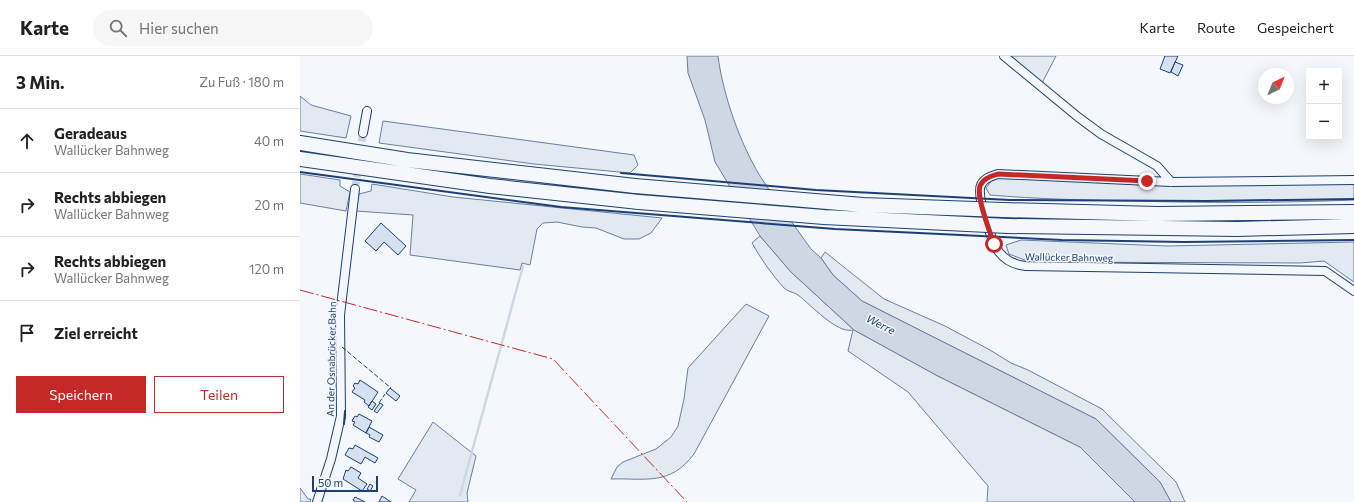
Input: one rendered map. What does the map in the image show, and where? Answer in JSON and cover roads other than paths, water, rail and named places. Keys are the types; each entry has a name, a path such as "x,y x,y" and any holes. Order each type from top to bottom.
{"highway":[{"path":"300,143 407,160 634,186 863,205 1158,214 1354,212"},
{"path":"300,159 490,186 639,202 824,217 1008,226 1237,229 1354,226"}],"street":[{"path":"1004,56 1101,134 1157,166 1170,182"},
{"path":"363,133 366,111"},
{"name":"Wallücker Bahnweg","path":"1354,180 1170,182 998,174 989,176 984,181 980,186 979,195 994,244 1008,260 1016,265 1034,267 1325,271 1354,291"},
{"name":"An der Osnabrücker Bahn","path":"317,502 331,459 341,416 340,315 355,189"}],"water":[{"name":"Werre","path":"687,56 718,56 720,71 733,118 753,163 772,195 811,249 821,258 833,275 862,301 1096,419 1160,482 1171,502 1135,502 1080,447 936,375 854,330 791,272 760,236 715,162 705,120 688,73"}],"waterway":[{"path":"460,495 523,266"}],"tunnel":[{"path":"355,189 363,133"}]}
